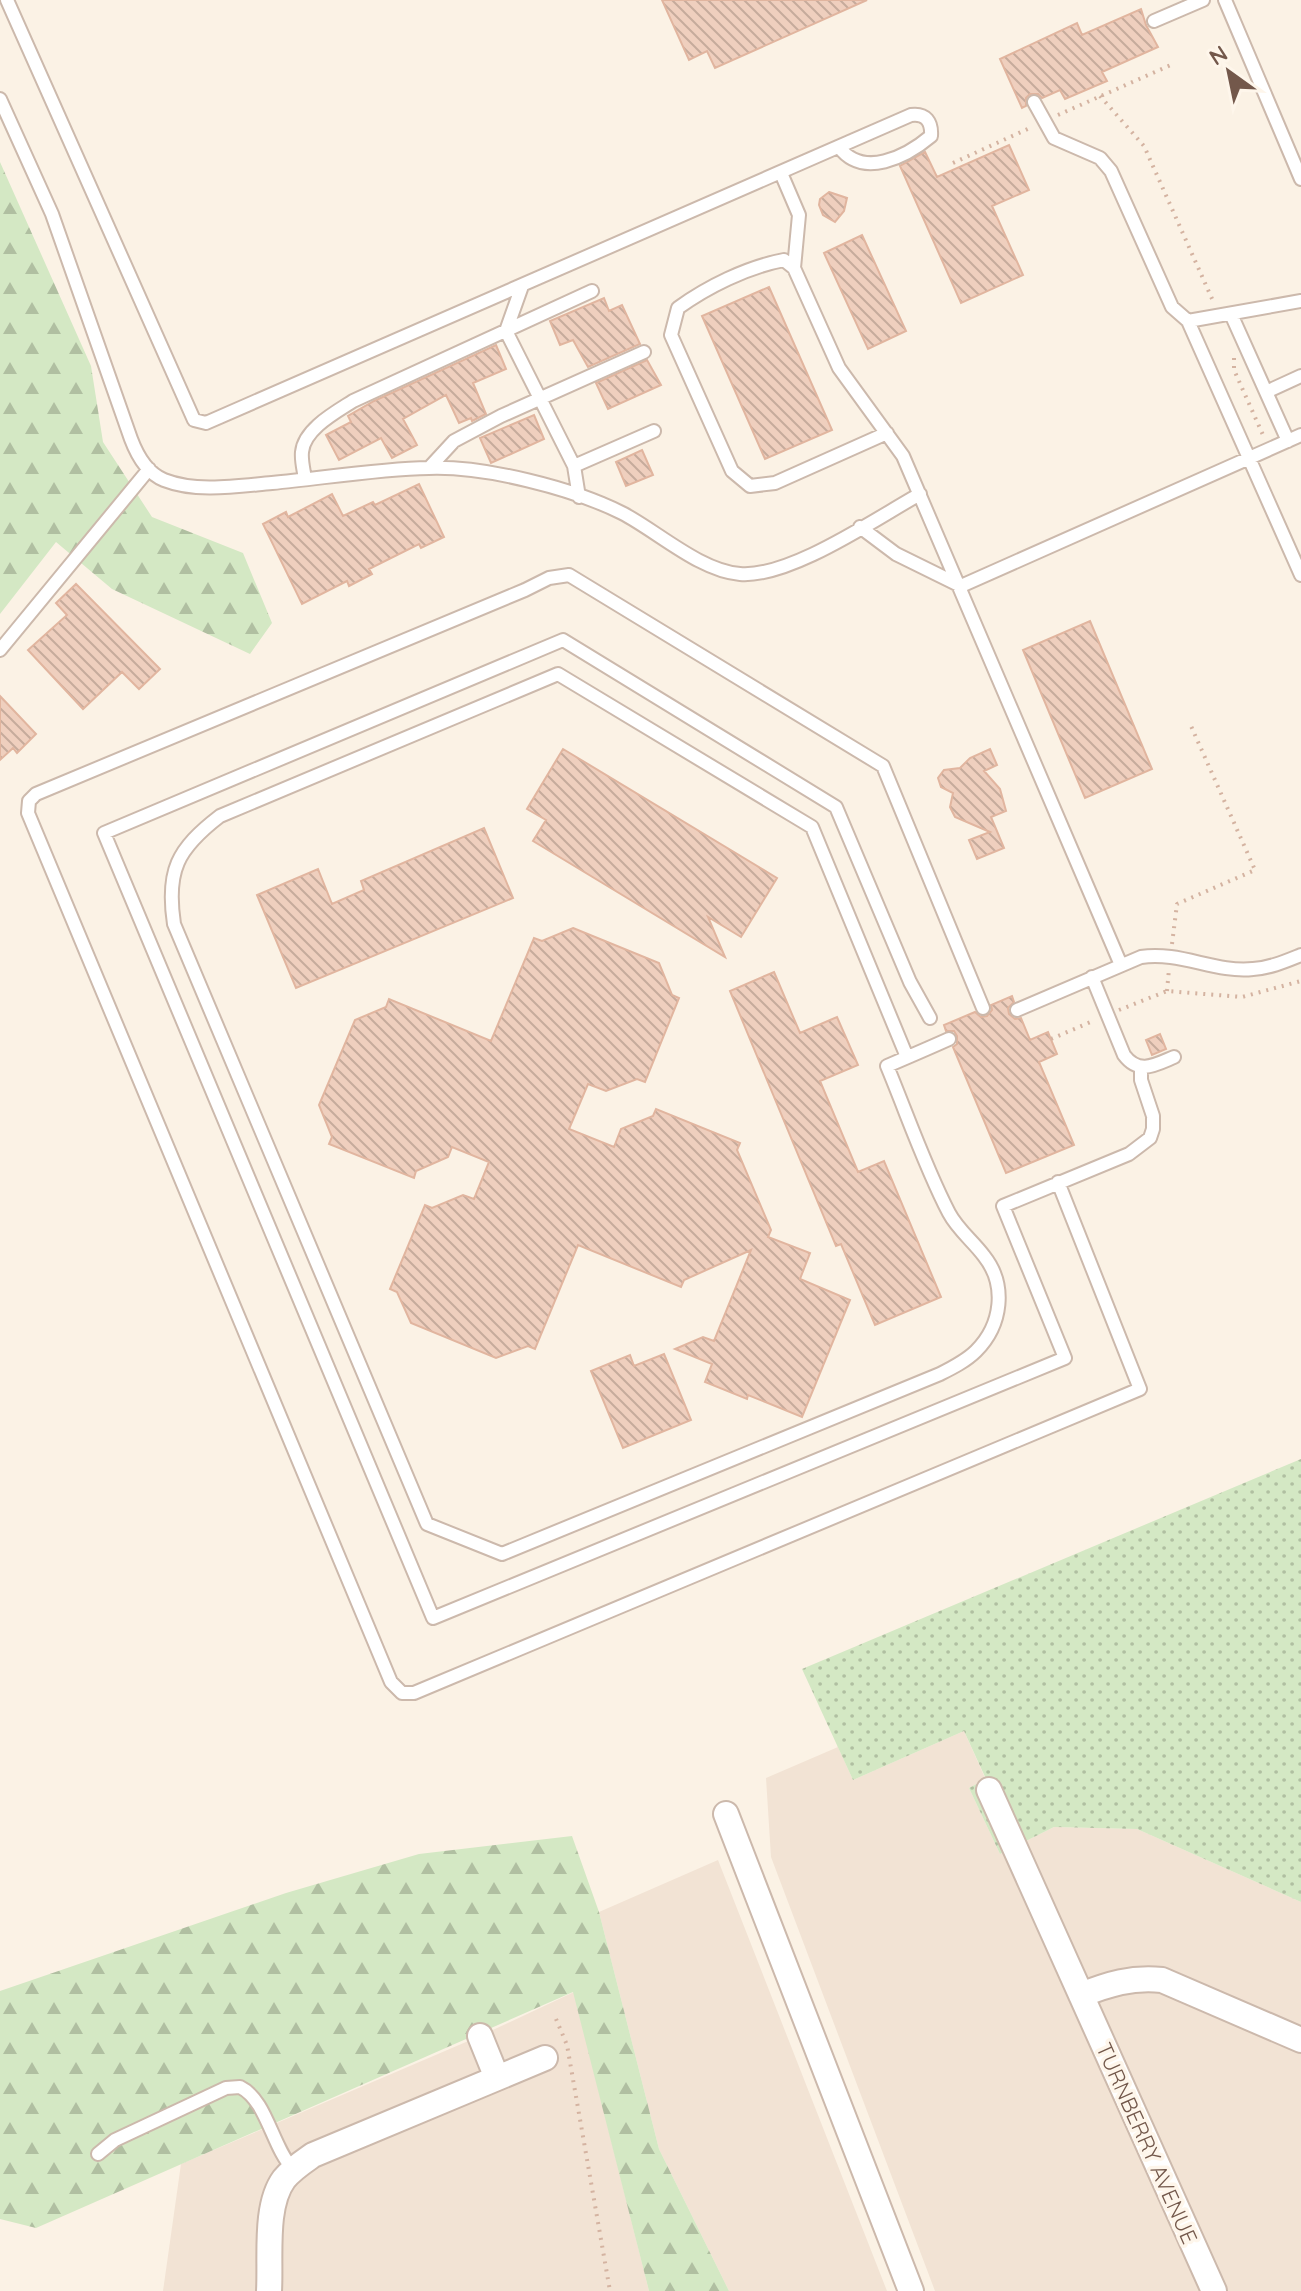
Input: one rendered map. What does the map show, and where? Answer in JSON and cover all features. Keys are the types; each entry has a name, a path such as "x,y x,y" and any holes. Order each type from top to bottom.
{"street":[{"name":"TURNBERRY AVENUE","path":"989,1790 1214,2291"},
{"path":"726,1814 911,2291"},
{"path":"1081,1995 1118,1981 1141,1978 1162,1980 1301,2040"},
{"path":"480,2036 497,2078"},
{"path":"269,2291 272,2205 279,2187 293,2169 313,2155 545,2058"}],"lane":[{"path":"7,0 194,420 200,423 911,115 919,114 927,118 932,127 931,136 923,143 881,163 869,165 853,161 839,147"},
{"path":"1154,21 1203,0"},
{"path":"1225,0 1301,179"},
{"path":"0,99 52,214 137,454 161,479 183,485 228,487 430,467 493,471 621,513 711,566 739,574 774,571 920,494"},
{"path":"1034,102 1054,138 1100,158 1111,171 1172,307 1188,321 1301,575"},
{"path":"781,173 799,215 794,268"},
{"path":"887,433 775,483 750,486 732,471 671,335 678,308 697,294 769,263 784,260 794,268 839,368 887,433 903,456 1121,965"},
{"path":"522,286 506,331 574,466 579,497"},
{"path":"305,479 302,452 306,441 327,417 353,401 592,291"},
{"path":"1188,321 1301,301"},
{"path":"1231,314 1288,441"},
{"path":"430,467 454,441 644,352"},
{"path":"1266,392 1301,376"},
{"path":"574,466 654,431"},
{"path":"961,586 1301,435"},
{"path":"0,650 149,469"},
{"path":"860,527 896,554 961,586"},
{"path":"983,1008 883,766 569,575 549,578 36,794 29,801 28,813 391,1682 402,1693 414,1693 1140,1389 1058,1182"},
{"path":"930,1018 910,982 836,807 563,640 104,833 433,1618 1065,1358 1003,1206 1129,1154 1150,1138 1153,1116 1141,1080 1141,1068"},
{"path":"907,1057 812,827 558,674 220,816 189,842 177,860 172,880 174,924 427,1524 502,1554 940,1374 976,1351 997,1319 998,1284 983,1255 949,1214 887,1066 949,1039"},
{"path":"1017,1010 1141,957 1171,956 1251,969 1268,967 1301,955"},
{"path":"1092,977 1124,1055 1132,1064 1141,1068 1174,1057"},
{"path":"98,2154 115,2140 226,2088 240,2087 257,2102 281,2153 293,2169"}],"path":[{"path":"953,163 1173,64"},
{"path":"1167,991 1177,904 1255,870 1191,726"},
{"path":"1051,1039 1167,991 1242,997 1301,981"},
{"path":"556,2019 567,2045 610,2291"}],"shaded area":[{"path":"964,1731 986,1780 969,1788 1000,1854 1054,1827 1137,1829 1301,1902 1301,2291 935,2291 771,1857 766,1778 838,1747 853,1780"},
{"path":"718,1860 887,2291 729,2291 659,2149 599,1912"},
{"path":"574,1992 649,2291 163,2291 181,2164 480,2036"}],"green space":[{"path":"0,162 91,366 103,442 152,517 243,553 272,623 250,654 112,589 56,542 0,614"},
{"path":"1301,1459 1301,1902 1137,1829 1054,1827 1000,1854 969,1788 986,1779 964,1731 853,1780 802,1669"},
{"path":"572,1836 599,1912 659,2149 729,2291 649,2291 573,1992 36,2228 0,2219 0,1991 286,1893 419,1854"}],"building":[{"path":"662,0 867,0 715,68 707,51 689,60"},
{"path":"1141,9 1158,47 1102,72 1107,81 1065,99 1060,90 1042,98 1038,94 1030,94 1026,98 1026,106 1022,108 1000,59 1077,23 1082,35"},
{"path":"1009,145 1029,190 992,206 1023,275 961,303 900,166 925,152 937,177"},
{"path":"829,192 847,198 844,211 835,222 823,215 819,205 820,199"},
{"path":"862,235 906,331 868,349 824,253"},
{"path":"769,287 832,430 765,459 702,316"},
{"path":"604,298 609,311 622,305 640,344 588,367 573,340 560,345 550,321"},
{"path":"496,345 506,369 473,383 486,414 459,423 446,395 403,419 417,445 392,458 381,438 339,460 326,435 351,422 348,416"},
{"path":"647,360 661,385 608,409 596,383"},
{"path":"534,415 544,439 491,463 480,438"},
{"path":"642,450 653,475 626,486 616,462"},
{"path":"419,484 444,537 421,548 419,544 369,569 372,574 349,586 347,581 302,604 263,524 286,512 288,517 332,494 343,516"},
{"path":"76,584 160,669 139,689 122,672 83,709 28,650 67,615 56,603"},
{"path":"1090,621 1152,769 1085,798 1023,650"},
{"path":"0,696 36,734 17,753 13,748 0,760"},
{"path":"563,749 777,878 741,937 708,917 725,957 533,841 546,820 527,809"},
{"path":"990,749 997,765 984,771 1000,789 1006,811 991,817 1004,848 977,859 969,840 990,832 955,817 950,807 953,793 941,787 938,778 944,770 960,768 970,758"},
{"path":"484,828 513,898 296,988 257,895 318,869 332,904 364,890 361,881"},
{"path":"573,928 659,963 672,995 679,998 645,1082 637,1079 606,1091 588,1084 569,1129 614,1147 621,1129 653,1116 656,1109 740,1143 737,1150 771,1230 768,1237 810,1253 800,1279 850,1300 802,1417 705,1382 712,1364 675,1349 703,1337 714,1341 751,1250 684,1280 681,1287 578,1245 535,1349 528,1346 496,1358 411,1323 397,1292 390,1289 425,1205 432,1208 463,1195 474,1199 489,1162 452,1147 448,1157 416,1171 414,1178 329,1144 332,1137 319,1105 355,1020 386,1007 389,999 491,1041 534,938 542,941"},
{"path":"774,972 800,1033 837,1017 858,1065 820,1081 858,1172 884,1161 941,1297 875,1325 841,1244 836,1246 730,991"},
{"path":"1012,996 1014,1002 1008,1008 1009,1014 1015,1019 1021,1018 1030,1040 1048,1032 1057,1054 1039,1062 1074,1145 1006,1173 953,1047 957,1044 957,1036 954,1031 946,1031 944,1025 975,1012 981,1017 987,1016 992,1010 991,1005"},
{"path":"1160,1034 1166,1049 1152,1055 1146,1040"},
{"path":"664,1354 691,1420 623,1448 591,1371 630,1355 634,1366"}]}
